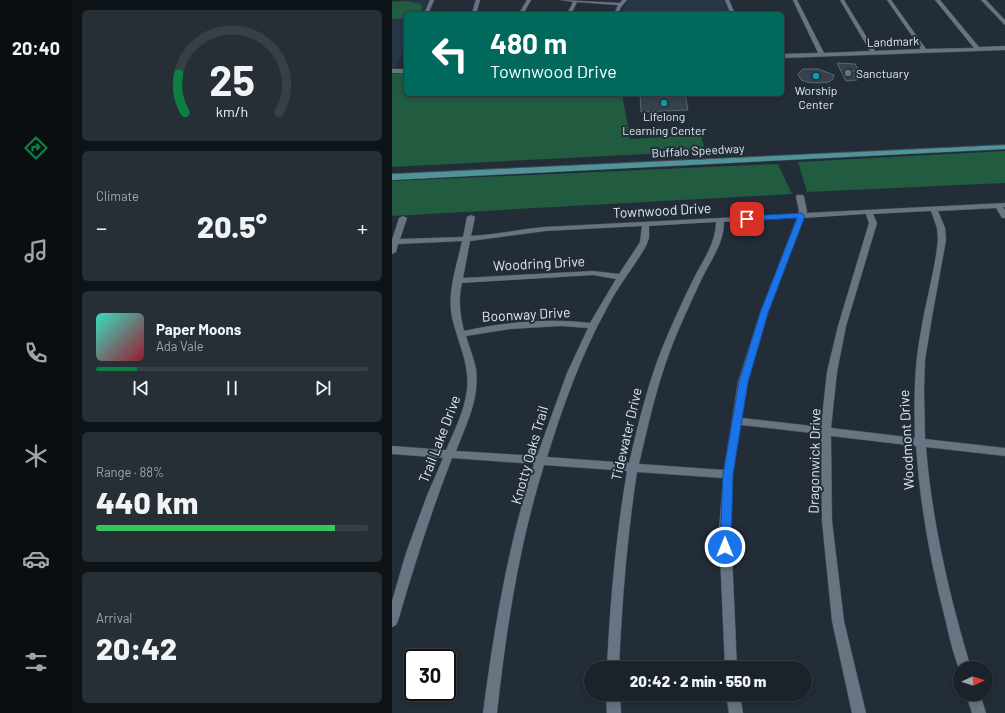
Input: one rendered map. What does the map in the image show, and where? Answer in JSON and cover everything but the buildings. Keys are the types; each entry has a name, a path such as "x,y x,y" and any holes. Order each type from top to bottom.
{"main road":[{"name":"Buffalo Speedway","path":"972,146 1005,141"},
{"name":"Buffalo Speedway","path":"392,170 491,168 972,146 1005,147"},
{"name":"Buffalo Speedway","path":"392,177 491,168"}],"street":[{"path":"427,12 432,0"},
{"path":"475,12 478,0"},
{"path":"522,12 529,0"},
{"path":"563,0 623,2 617,12"},
{"path":"570,12 576,0"},
{"path":"727,0 732,12"},
{"path":"795,0 822,55"},
{"path":"842,0 874,53"},
{"path":"889,0 925,51"},
{"path":"937,0 978,49"},
{"path":"983,0 1005,23"},
{"name":"Landmark","path":"784,56 1005,48"},
{"path":"392,71 404,69"},
{"path":"731,661 725,531 728,474 743,382 764,313 802,216 803,211 800,197"},
{"path":"1002,206 1005,216"},
{"name":"Townwood Drive","path":"394,242 493,236 522,231 1002,206"},
{"name":"Woodmont Drive","path":"934,209 941,224 942,240 920,359 920,443 924,488 936,560 955,637 963,661"},
{"name":"Dragonwick Drive","path":"859,713 838,613 827,521 826,431 832,372 842,326 873,223 869,212"},
{"name":"Trail Lake Drive","path":"392,621 412,553 431,498 466,412 472,389 471,369 456,316 455,296 471,217"},
{"path":"392,252 403,218"},
{"name":"Tidewater Drive","path":"613,661 617,591 625,514 633,467 652,390 666,350 694,285 717,242 720,232 720,220"},
{"name":"Knotty Oaks Trail","path":"490,713 507,597 540,461 562,396 592,326 621,277 644,243 646,234 645,224"},
{"name":"Woodring Drive","path":"458,280 593,273 621,277"},
{"name":"Boonway Drive","path":"462,334 497,328 532,325 572,324 592,326"},
{"path":"737,421 1005,452"},
{"path":"392,450 728,474"},
{"path":"613,701 614,713"},
{"path":"734,701 736,713"},
{"path":"975,701 979,713"}],"shaded area":[{"path":"428,0 422,12 404,12 404,50 395,68 392,68 392,1"},
{"path":"629,0 723,0 728,12 622,12"}],"green space":[{"path":"406,1 420,4 422,8 418,12 404,12 404,18 392,19 392,2"},
{"path":"404,73 404,96 622,96 630,139 701,135 705,151 392,167 392,74"},
{"path":"1005,151 1005,183 807,192 798,162"},
{"path":"778,164 792,194 392,216 392,181"}],"place":[{"name":"Sanctuary","path":"848,73"},
{"name":"Worship Center","path":"816,76"},
{"name":"Lifelong Learning Center","path":"664,103"}],"route":[{"path":"725,547 728,474 743,382 764,313 802,216 747,219"}]}
